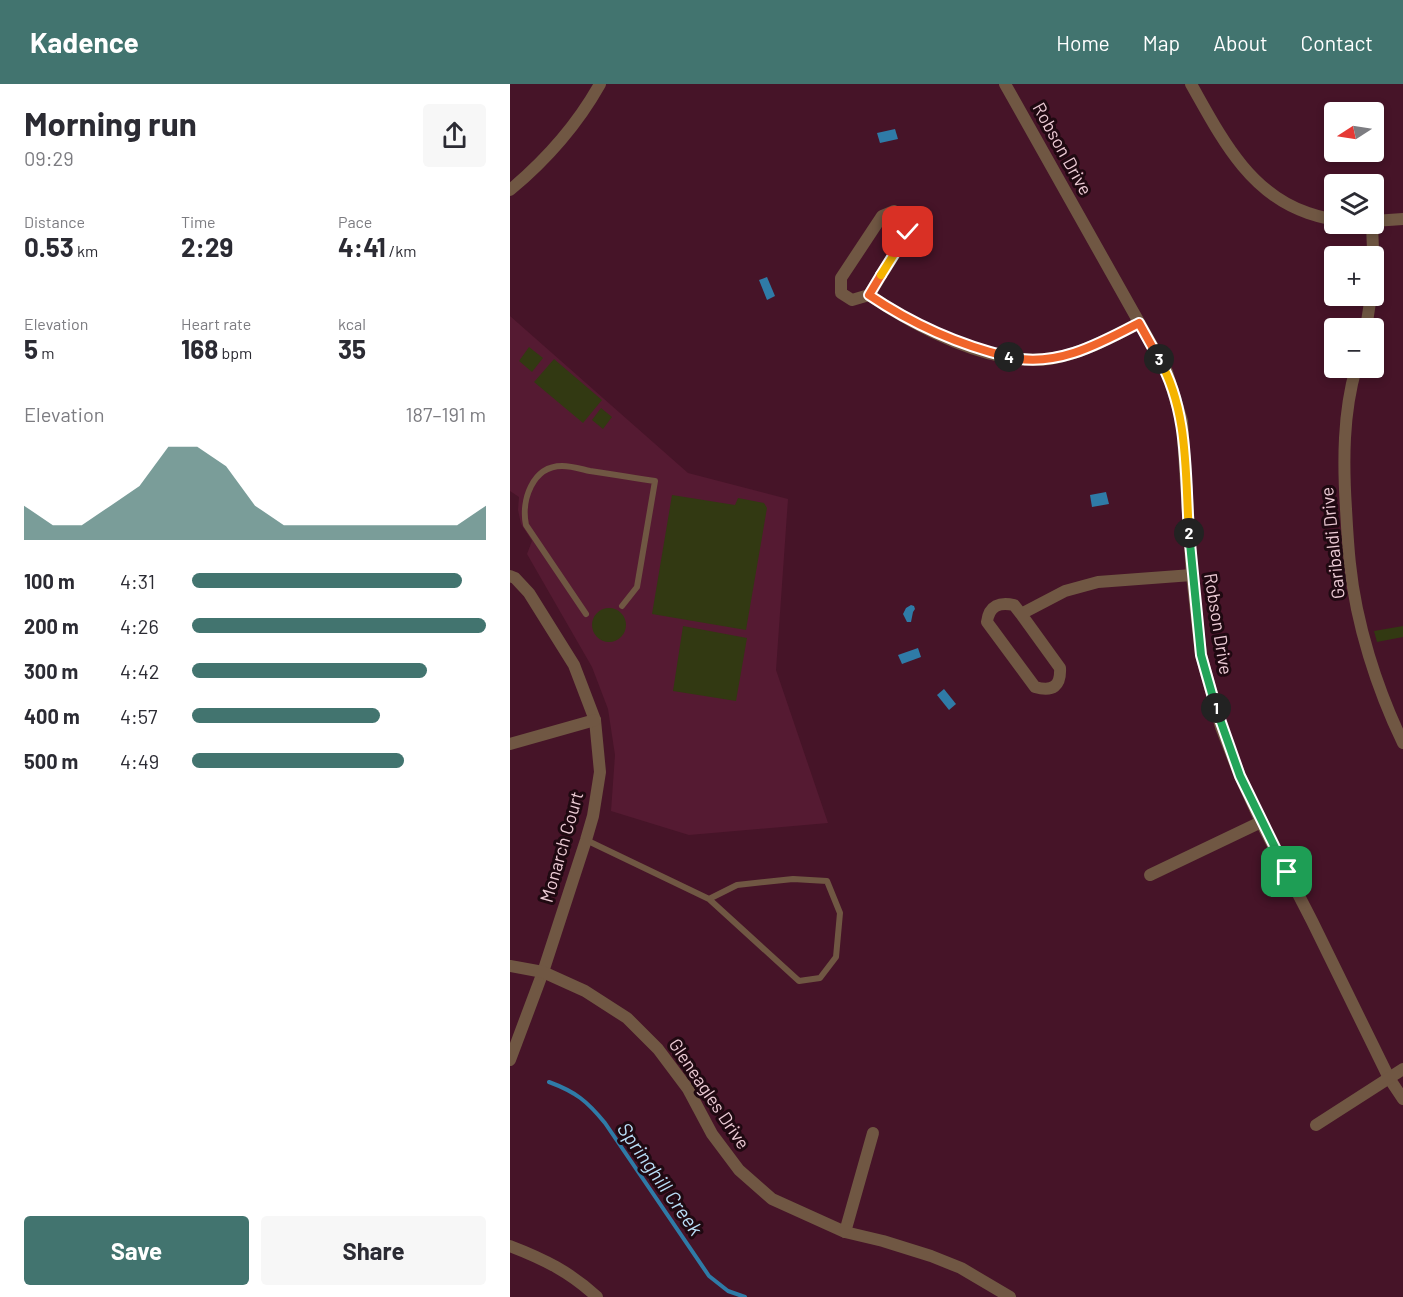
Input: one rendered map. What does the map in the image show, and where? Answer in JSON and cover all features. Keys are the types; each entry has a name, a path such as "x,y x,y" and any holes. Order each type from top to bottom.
{"street":[{"path":"510,190 550,153 591,100 600,84"},
{"name":"Robson Drive","path":"1005,84 1167,372 1182,421 1192,574 1201,655 1221,727 1261,822 1389,1078 1403,1099"},
{"path":"1191,84 1223,141 1243,168 1273,196 1299,210 1324,218"},
{"path":"894,211 905,218 908,232 869,295 852,300 841,293 841,278 882,216 894,211"},
{"path":"1384,221 1403,219"},
{"path":"869,295 890,310 943,336 976,349 1017,359 1048,359 1076,353 1100,344 1139,323"},
{"name":"Garibaldi Drive","path":"1353,378 1350,390 1344,464 1350,566 1368,652 1403,744"},
{"path":"1021,614 1065,591 1098,582 1192,574"},
{"name":"Monarch Court","path":"510,576 515,578 529,593 574,665 595,720 600,772 593,816 586,840 543,972 510,1060"},
{"path":"1002,603 1014,605 1021,614 1060,668 1060,678 1054,687 1045,689 1035,687 987,622 988,614 993,607 1002,603"},
{"path":"510,744 595,720"},
{"path":"1150,875 1261,822"},
{"name":"Gleneagles Drive","path":"510,966 543,972 585,991 627,1018 658,1049 688,1089 712,1134 739,1170 772,1199 845,1232 883,1241 961,1268 1010,1297"},
{"path":"1316,1125 1403,1069"},
{"path":"845,1232 873,1133"},
{"path":"510,1246 545,1259 579,1281 597,1297"}],"lane":[{"path":"586,614 526,525 523,512 532,483 545,471 561,466 655,482 637,587 622,606"},
{"path":"586,840 709,899 799,981 820,978 836,957 840,913 828,882 794,879 736,885 709,899"}],"shaded area":[{"path":"510,316 688,473 788,499 776,670 828,823 689,835 611,811 615,755 608,709 592,667 527,554 532,541 521,524 518,510 519,497 510,491"}],"green space":[{"path":"529,347 543,358 532,372 519,361"},
{"path":"554,359 602,400 583,423 534,382"},
{"path":"601,408 612,417 603,429 592,420"},
{"path":"672,495 735,505 738,498 764,503 767,508 746,630 652,614"},
{"path":"609,608 621,613 626,625 621,637 609,642 597,637 592,625 597,613"},
{"path":"683,626 747,638 736,701 673,691"},
{"path":"1403,626 1403,637 1377,642 1374,631"}],"water":[{"path":"895,129 898,139 880,143 877,133"},
{"path":"767,277 775,296 767,300 759,280"},
{"path":"1106,492 1109,504 1092,507 1090,495"},
{"path":"911,605 915,609 911,622 907,622 903,614"},
{"path":"918,648 921,657 902,664 898,655"},
{"path":"944,689 956,704 949,710 937,695"}],"waterway":[{"name":"Springhill Creek","path":"549,1082 574,1094 599,1115 709,1276 728,1291 745,1297"}],"route":[{"path":"908,232 869,295 890,310 976,349 1017,359 1048,359 1076,353 1100,344 1139,323 1167,372 1182,421 1192,574 1201,655 1221,727 1240,776 1287,872"}]}
